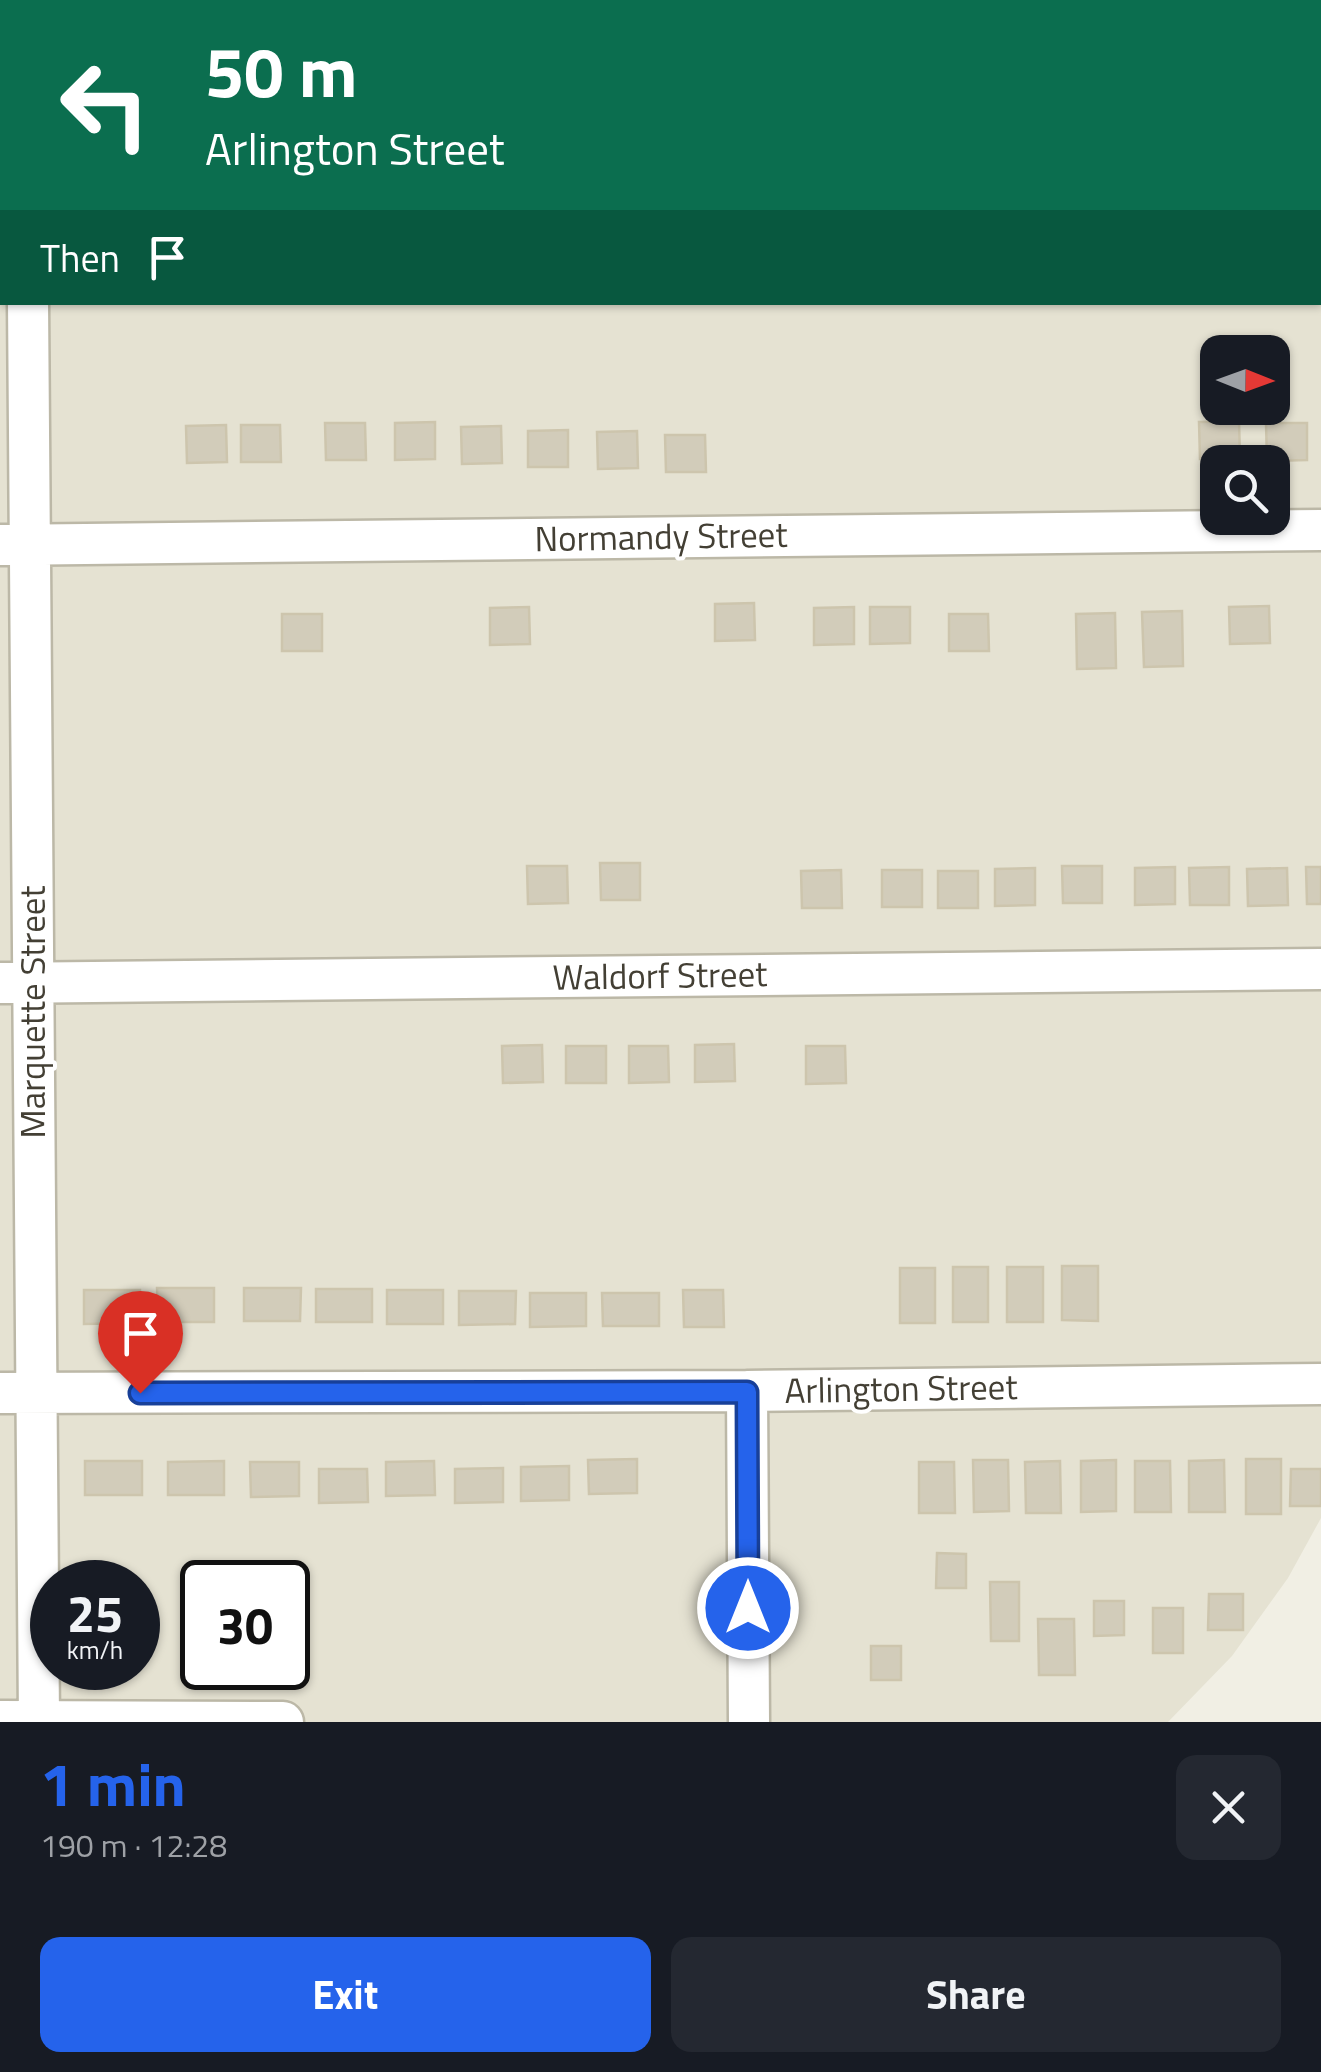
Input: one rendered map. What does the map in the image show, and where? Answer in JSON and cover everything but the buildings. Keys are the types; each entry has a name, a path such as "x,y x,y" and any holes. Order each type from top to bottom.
{"street":[{"name":"Marquette Street","path":"28,305 15,545 18,1393 38,1721"},
{"name":"Normandy Street","path":"15,545 1321,530"},
{"name":"Waldorf Street","path":"16,982 1321,969"},
{"name":"Arlington Street","path":"18,1393 747,1392 1321,1384"},
{"path":"747,1392 749,1722"},
{"path":"0,1722 283,1722"}],"shaded area":[{"path":"0,305 1321,305 1321,1518 1288,1578 1232,1656 1168,1722 0,1722"}],"route":[{"path":"140,1393 747,1392 748,1608"}]}
